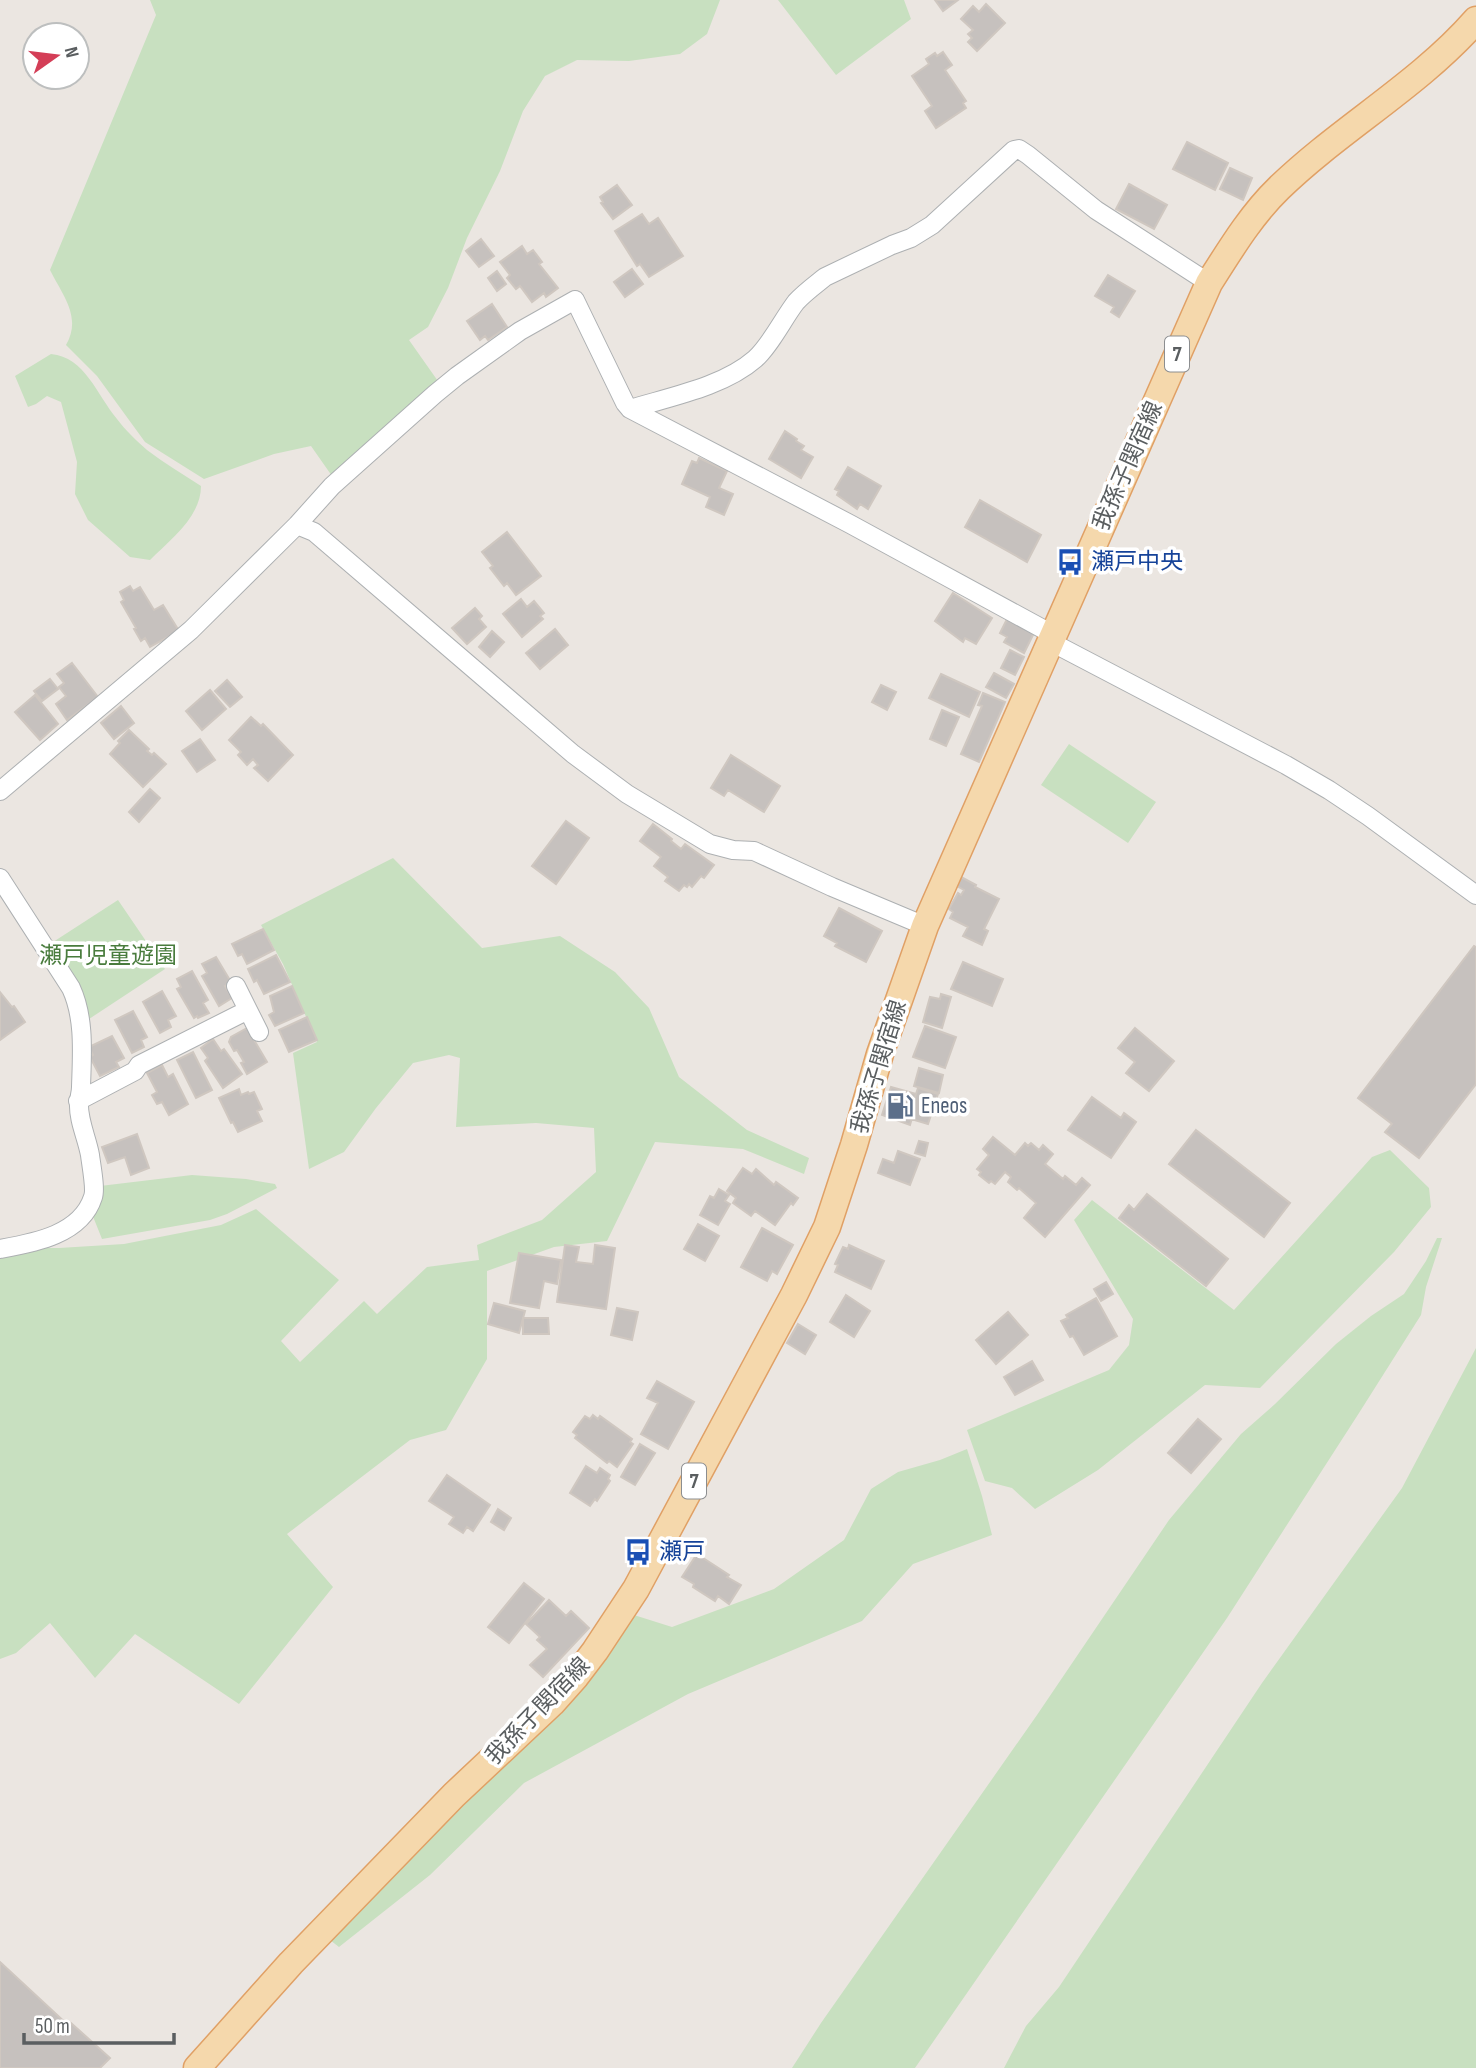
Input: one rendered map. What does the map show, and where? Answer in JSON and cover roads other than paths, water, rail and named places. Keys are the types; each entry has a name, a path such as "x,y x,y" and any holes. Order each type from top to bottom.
{"main road":[{"name":"我孫子関宿線","path":"197,2068 291,1963 409,1841 552,1703 576,1676 615,1622 636,1588 827,1227 880,1054 925,926 1209,283 1249,223 1278,188 1443,55 1476,20"}],"street":[{"path":"630,409 699,388 729,376 756,359 798,300 816,284 825,277 911,238 932,225 1014,150 1019,149 1028,155 1096,210 1209,283"},
{"path":"0,791 191,630 297,525 332,486 449,382 520,331 575,300 630,409 850,524 1307,777 1368,816 1476,895"},
{"path":"297,525 314,532 562,745 627,794 710,844 733,850 754,851 925,926"},
{"path":"0,878 78,1003 82,1039 81,1090 78,1101 90,1156 94,1196 82,1217 60,1233 32,1243 0,1249"},
{"path":"236,986 260,1032"},
{"path":"78,1101 135,1071 139,1065 248,1010"}],"place":[{"name":"瀬戸中央","path":"1070,562"},
{"name":"Eneos","path":"900,1106"},
{"name":"瀬戸","path":"638,1552"}],"park label":[{"name":"瀬戸児童遊園","path":"108,956"}]}
